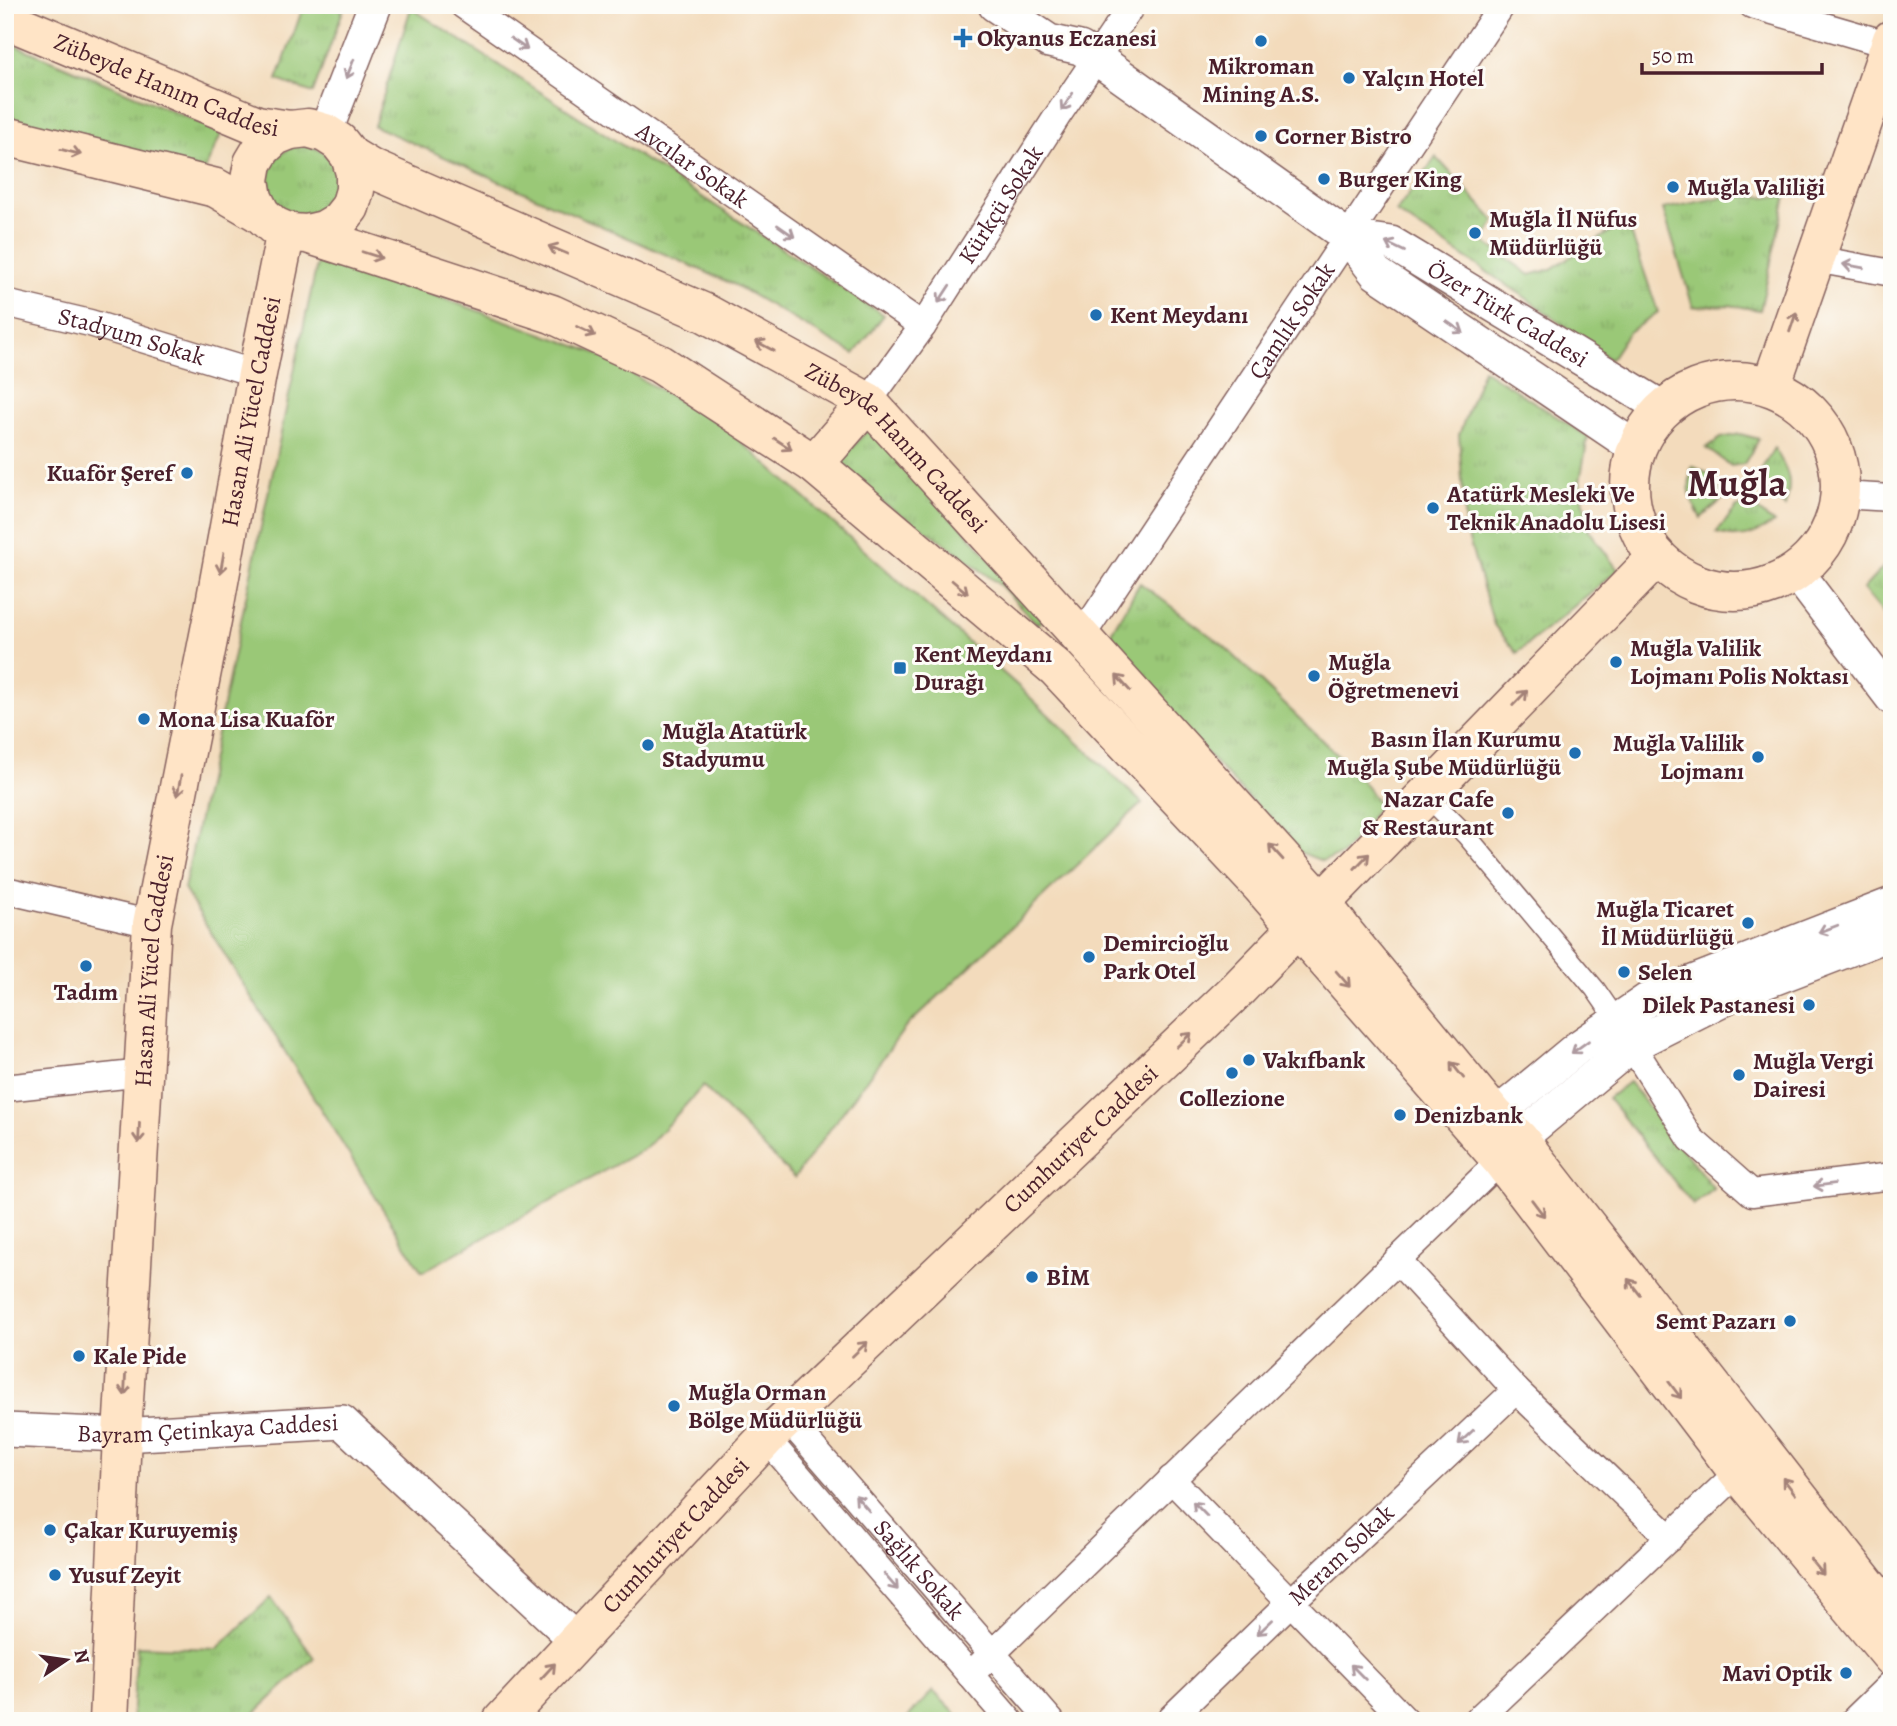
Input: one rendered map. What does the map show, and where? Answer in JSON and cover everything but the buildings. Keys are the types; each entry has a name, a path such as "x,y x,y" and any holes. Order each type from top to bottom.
{"main road":[{"name":"Zübeyde Hanım Caddesi","path":"5,19 257,125 322,139 370,168 705,313 868,402 1081,637 1310,915"},
{"path":"1771,386 1891,42"},
{"path":"5,136 216,188 285,226 552,314 660,364 814,464 1056,668 1242,866 1310,915 1498,1137 1750,1461 1892,1657"},
{"path":"275,136 322,139 355,173 355,190 350,207 339,220 324,230 285,226 253,198 250,180 253,163 262,148 275,136"},
{"name":"Hasan Ali Yücel Caddesi","path":"108,1721 152,924 285,226"},
{"path":"1743,380 1771,386 1795,399 1816,418 1830,441 1839,468 1840,495 1835,518 1826,539 1813,557 1796,572 1773,584 1749,591 1724,591 1699,585 1676,574 1657,557 1634,517 1630,471 1636,448 1647,426 1663,408 1687,391 1714,382 1743,380"},
{"path":"814,464 868,402"},
{"name":"Cumhuriyet Caddesi","path":"502,1721 777,1428 1227,1000 1657,557"},
{"path":"1056,668 1081,637"},
{"path":"1750,1461 1892,1617"}],"street":[{"path":"322,139 375,5"},
{"name":"Avcılar Sokak","path":"463,5 923,326"},
{"name":"Özer Türk Caddesi","path":"995,5 1049,41 1088,53"},
{"name":"Özer Türk Caddesi","path":"1036,5 1059,21 1088,53 1348,237 1376,273 1636,448"},
{"name":"Kürkçü Sokak","path":"868,402 923,326 1088,53 1132,5"},
{"name":"Çamlık Sokak","path":"1081,637 1502,5"},
{"path":"1752,5 1891,42"},
{"name":"Özer Türk Caddesi","path":"1348,237 1391,243 1663,408"},
{"path":"1815,259 1892,273"},
{"name":"Stadyum Sokak","path":"5,303 90,323 257,374"},
{"path":"1840,495 1892,498"},
{"path":"1796,572 1892,698"},
{"path":"1426,795 1466,835 1595,989 1691,1139 1752,1193 1892,1176"},
{"path":"5,890 152,924"},
{"path":"971,1675 1397,1260 1498,1137 1624,1033 1647,1000 1892,904"},
{"path":"1624,1033 1892,933"},
{"path":"5,1088 143,1073"},
{"path":"1397,1260 1516,1390 1670,1538"},
{"name":"Meram Sokak","path":"1168,1721 1516,1390"},
{"name":"Bayram Çetinkaya Caddesi","path":"5,1430 122,1435 342,1422 576,1640"},
{"name":"Sağlık Sokak","path":"777,1428 993,1653 1051,1721"},
{"name":"Sağlık Sokak","path":"777,1428 1010,1721"},
{"path":"1476,1721 1750,1461"},
{"path":"1171,1479 1406,1721"},
{"path":"1858,1721 1892,1688"}],"green space":[{"path":"304,5 345,5 313,93 277,80"},
{"path":"411,8 884,315 854,354 735,285 374,126"},
{"path":"5,41 222,132 204,172 5,118"},
{"path":"303,146 316,149 327,156 334,167 337,180 334,193 327,204 316,211 303,214 290,211 279,204 272,193 269,180 272,167 279,156 290,149"},
{"path":"1436,157 1495,221 1483,241 1530,275 1551,269 1627,221 1658,312 1628,333 1610,360 1522,295 1396,212"},
{"path":"1727,196 1786,197 1760,310 1729,305 1693,307 1663,209"},
{"name":"Muğla Atatürk Stadyumu","path":"319,254 593,352 722,425 1018,686 1142,803 905,1028 794,1178 703,1086 647,1147 422,1272 184,889"},
{"path":"1483,369 1588,437 1580,481 1589,530 1618,570 1517,653 1494,625 1465,526 1459,435"},
{"path":"876,429 1044,620 1037,624 1001,586 938,538 852,484 840,463 866,431"},
{"path":"1740,434 1759,439 1744,464 1731,466 1706,448 1721,438"},
{"path":"1774,448 1788,476 1789,490 1785,507 1761,488 1760,472"},
{"path":"1692,466 1711,475 1724,498 1701,518 1690,493"},
{"path":"1751,505 1774,523 1746,536 1716,533 1737,507"},
{"path":"1892,556 1892,624 1863,589"},
{"path":"1140,583 1224,646 1358,775 1380,805 1342,855 1322,861 1297,851 1105,643"},
{"path":"1629,1082 1714,1189 1693,1205 1608,1098"},
{"path":"271,1597 314,1658 246,1721 132,1721 137,1646 217,1649"},
{"path":"933,1691 963,1721 904,1721"}],"place":[{"name":"Okyanus Eczanesi","path":"963,38"},
{"name":"Mikroman Mining A.S.","path":"1261,41"},
{"name":"Yalçın Hotel","path":"1349,78"},
{"name":"Corner Bistro","path":"1261,136"},
{"name":"Burger King","path":"1324,179"},
{"name":"Muğla Valiliği","path":"1673,187"},
{"name":"Muğla İl Nüfus Müdürlüğü","path":"1475,233"},
{"name":"Kent Meydanı","path":"1096,315"},
{"name":"Kuaför Şeref","path":"187,473"},
{"name":"Atatürk Mesleki Ve Teknik Anadolu Lisesi","path":"1433,508"},
{"name":"Muğla Valilik Lojmanı Polis Noktası","path":"1616,662"},
{"name":"Kent Meydanı Durağı","path":"900,668"},
{"name":"Muğla Öğretmenevi","path":"1314,676"},
{"name":"Mona Lisa Kuaför","path":"144,719"},
{"name":"Muğla Atatürk Stadyumu","path":"648,745"},
{"name":"Basın İlan Kurumu Muğla Şube Müdürlüğü","path":"1575,753"},
{"name":"Muğla Valilik Lojmanı","path":"1758,757"},
{"name":"Nazar Cafe & Restaurant","path":"1508,813"},
{"name":"Muğla Ticaret İl Müdürlüğü","path":"1748,923"},
{"name":"Demircioğlu Park Otel","path":"1089,957"},
{"name":"Tadım","path":"86,966"},
{"name":"Selen","path":"1624,972"},
{"name":"Dilek Pastanesi","path":"1809,1005"},
{"name":"Vakıfbank","path":"1249,1060"},
{"name":"Collezione","path":"1232,1073"},
{"name":"Muğla Vergi Dairesi","path":"1739,1075"},
{"name":"Denizbank","path":"1400,1115"},
{"name":"BİM","path":"1032,1277"},
{"name":"Semt Pazarı","path":"1790,1321"},
{"name":"Kale Pide","path":"79,1356"},
{"name":"Muğla Orman Bölge Müdürlüğü","path":"674,1406"},
{"name":"Çakar Kuruyemiş","path":"50,1530"},
{"name":"Yusuf Zeyit","path":"55,1575"},
{"name":"Mavi Optik","path":"1846,1673"}],"district":[{"name":"Muğla","path":"1737,483"}]}
